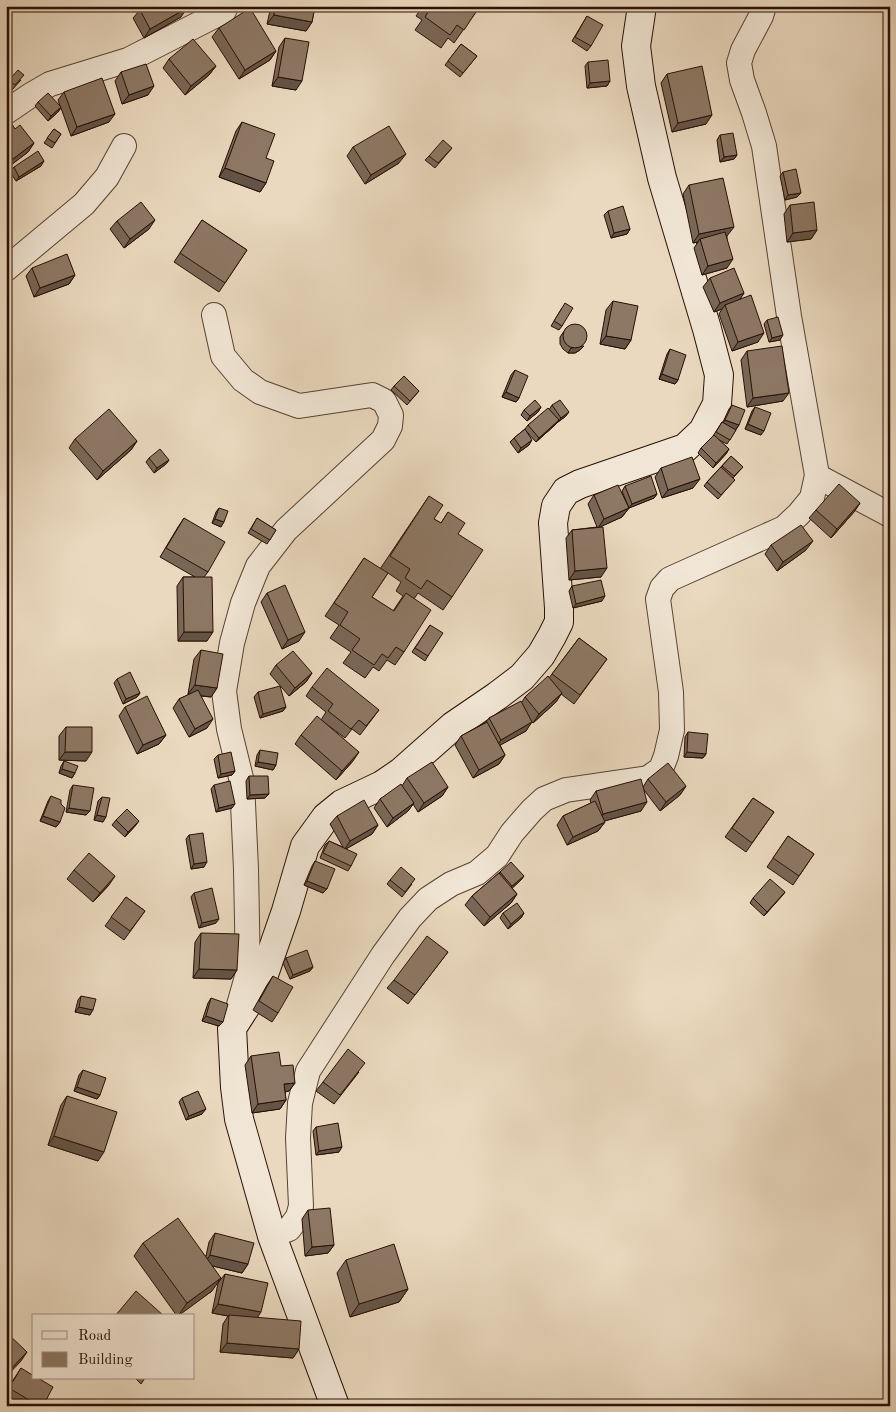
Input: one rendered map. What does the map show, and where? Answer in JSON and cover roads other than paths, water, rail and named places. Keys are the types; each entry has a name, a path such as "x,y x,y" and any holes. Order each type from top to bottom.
{"street":[{"path":"6,112 50,84 128,60 224,11 226,6"},
{"path":"232,1028 261,983 286,911 305,846 326,817 342,804 382,785 401,772 453,726 522,677 541,655 559,622 553,523 556,506 566,491 580,484 686,448 704,430 717,404 719,375 662,178 641,86 636,46 642,6"},
{"path":"272,1236 289,1229 298,1217 301,1206 298,1138 300,1103 308,1071 383,955 410,918 428,899 451,884 477,873 497,856 512,833 544,799 566,790 648,778 661,769 672,730 671,692 658,599 662,588 670,578 784,528 812,498 817,476 789,316 764,146 742,80 739,63 743,50 761,16 764,6"},
{"path":"6,269 84,204 107,177 124,146"},
{"path":"214,315 223,356 243,380 260,392 299,406 372,395 384,401 391,415 390,426 383,440 286,530 258,566 243,603 232,643 224,691 229,729 242,782 246,869 248,973 232,1028 235,1087 239,1119 272,1236 335,1406"},
{"path":"817,476 890,515"}]}
